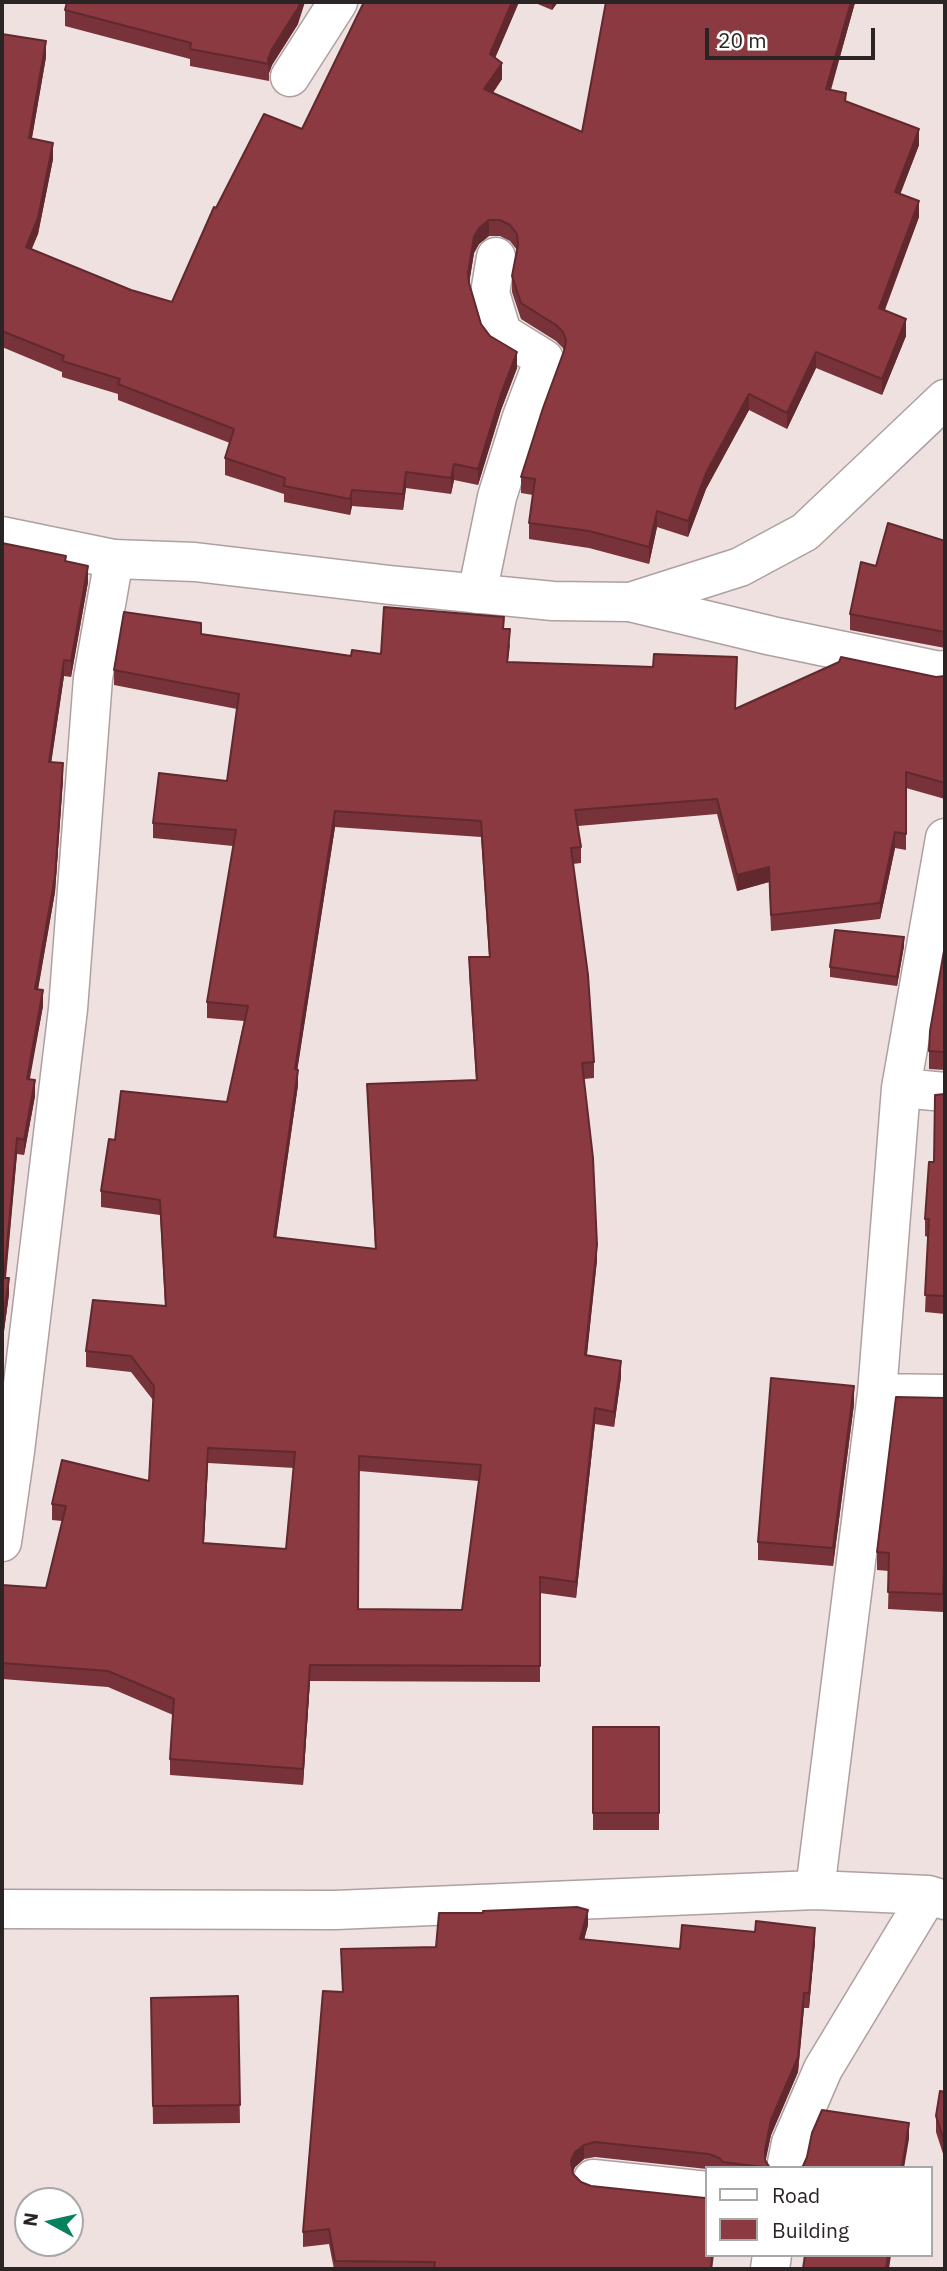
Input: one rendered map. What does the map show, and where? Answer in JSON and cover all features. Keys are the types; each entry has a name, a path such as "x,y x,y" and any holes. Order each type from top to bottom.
{"street":[{"path":"290,77 338,2"},
{"path":"477,594 498,497 522,417 544,359 502,333 490,293 496,257"},
{"path":"630,602 740,567 805,532 945,399"},
{"path":"2,536 114,559 195,562 553,601 630,602 772,636 945,670"},
{"path":"2,1542 68,1009 93,678 114,559"},
{"path":"815,1890 877,1393 901,1088 945,838"},
{"path":"901,1088 945,1092"},
{"path":"877,1393 945,1394"},
{"path":"2,1909 335,1910 815,1890 937,1897"},
{"path":"786,2166 791,2143 823,2069 937,1897"},
{"path":"593,2179 706,2191"}],"building":[{"path":"67,2 300,2 272,49 269,64 190,49 191,43 65,10"},
{"path":"364,2 512,2 490,54 502,63 484,89 582,132 606,2 851,2 826,89 846,93 845,101 919,129 895,192 919,201 879,308 906,319 882,379 816,352 787,413 749,394 706,473 688,521 657,511 649,547 589,531 529,523 535,479 521,477 566,340 556,325 521,303 512,276 518,245 517,234 510,225 500,220 489,220 479,228 474,237 469,283 481,324 490,336 517,352 478,469 454,464 451,478 406,472 403,494 352,490 350,499 284,486 285,478 225,458 234,429 118,384 120,379 62,361 64,356 2,331 2,34 46,41 29,138 53,143 38,218 26,247 131,290 172,302 214,207 216,208 264,114 302,129"},
{"path":"888,523 945,541 945,632 850,614 861,562 876,566"},
{"path":"2,543 66,556 65,561 88,566 71,661 64,660 49,762 63,763 55,877 35,989 43,990 27,1079 35,1080 24,1140 17,1138 4,1278 9,1278 2,1330"},
{"path":"384,607 504,617 503,629 510,629 507,662 653,667 654,654 737,657 735,709 839,662 841,657 936,677 945,676 945,783 906,772 906,834 895,832 880,903 771,915 769,867 737,875 717,799 575,810 581,847 571,848 588,975 594,1062 582,1063 593,1158 597,1245 585,1355 621,1361 614,1412 595,1408 576,1582 540,1577 540,1666 310,1665 303,1769 170,1759 174,1699 108,1671 2,1663 2,1585 46,1588 66,1506 52,1504 62,1460 149,1481 154,1386 131,1356 86,1351 93,1300 166,1306 160,1200 101,1191 109,1139 115,1140 121,1091 227,1102 248,1006 207,1002 236,830 153,823 159,773 227,781 239,694 114,670 124,612 201,623 201,634 351,656 352,650 381,654","holes":["335,811 481,821 490,957 469,957 477,1080 367,1084 376,1249 274,1237 298,1070 295,1069","208,1448 295,1452 286,1549 203,1543","359,1456 481,1465 462,1610 358,1609"]},
{"path":"835,930 904,937 897,977 830,967"},
{"path":"945,945 945,1052 929,1051 930,1031"},
{"path":"945,1094 945,1296 925,1295 929,1219 925,1219 929,1162 934,1162 935,1095"},
{"path":"771,1378 854,1386 833,1548 758,1542"},
{"path":"896,1397 945,1398 943,1594 888,1592 889,1553 877,1552"},
{"path":"593,1727 659,1727 659,1813 593,1813"},
{"path":"577,1907 588,1910 580,1939 680,1949 682,1925 755,1932 756,1921 815,1928 809,1993 804,1993 798,2057 771,2120 765,2149 765,2160 769,2166 723,2162 709,2154 595,2142 584,2145 575,2152 571,2161 573,2174 581,2182 591,2186 706,2198 706,2257 712,2257 711,2269 434,2269 435,2262 335,2261 329,2229 303,2232 323,1991 343,1992 341,1949 436,1947 439,1913"},
{"path":"238,1996 240,2105 153,2106 151,1998"},
{"path":"940,2091 945,2092 945,2144 936,2116"},
{"path":"822,2110 909,2123 902,2166 803,2166"},
{"path":"805,2257 888,2257 886,2269 803,2269"}]}
